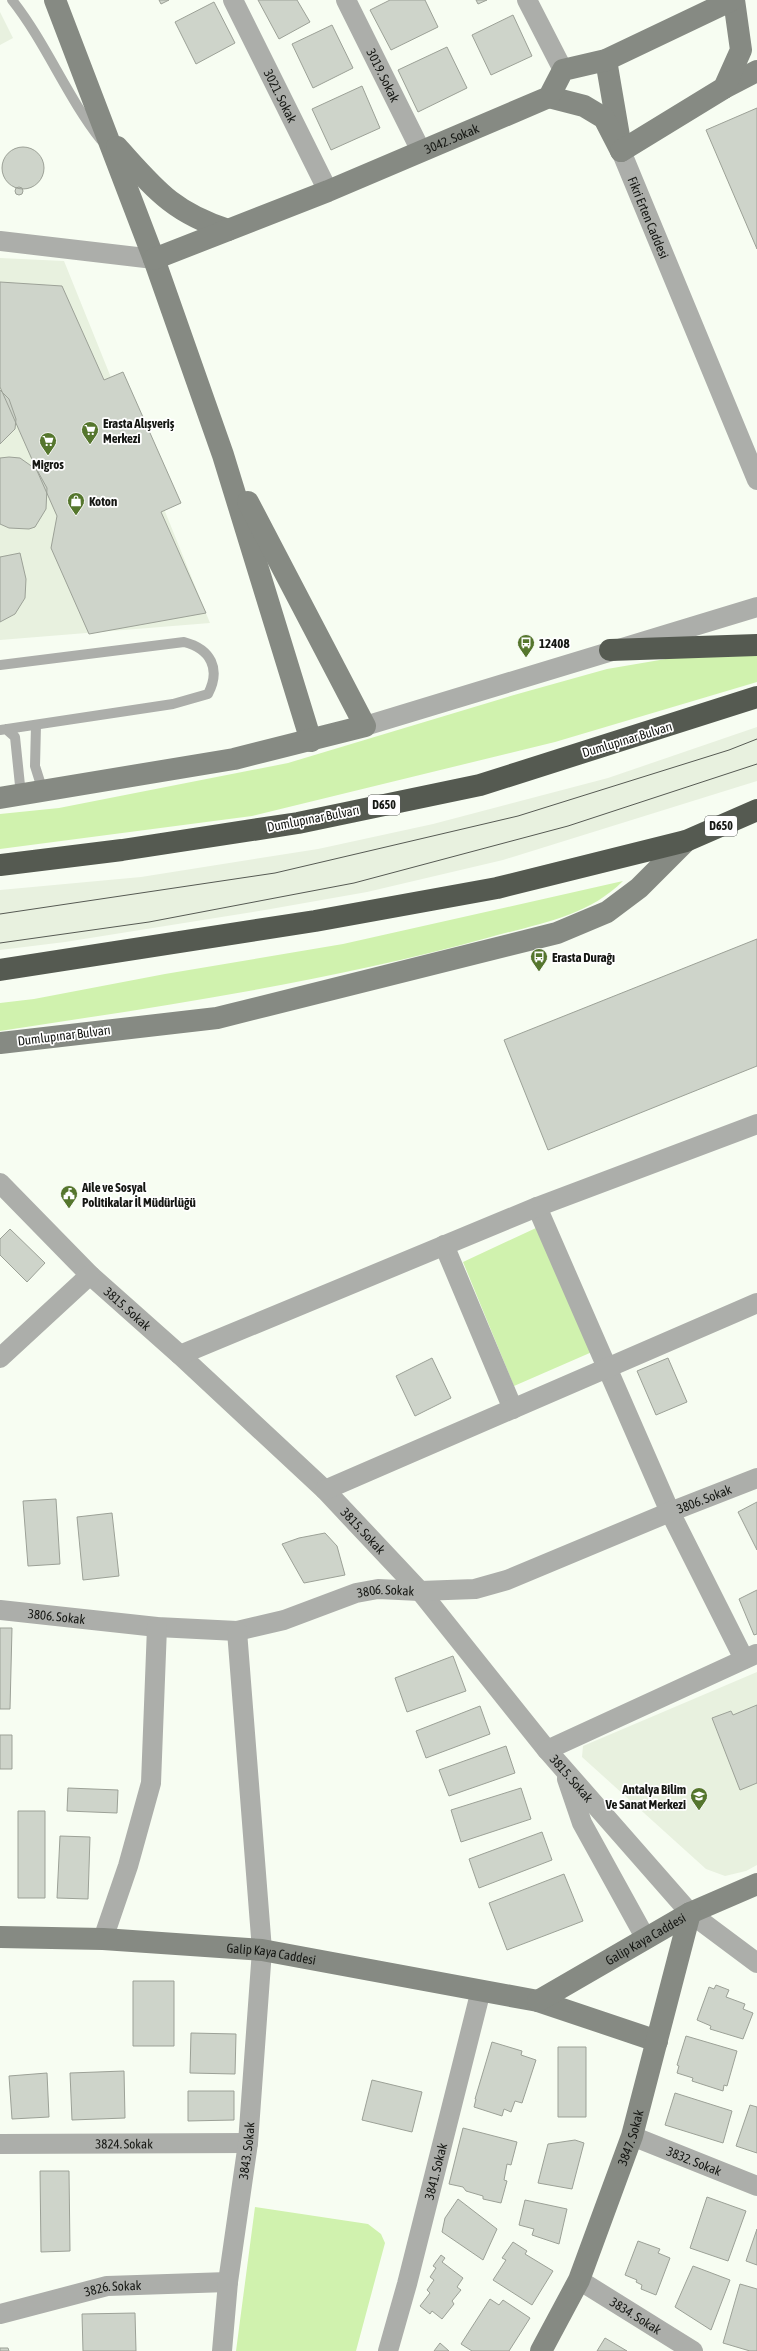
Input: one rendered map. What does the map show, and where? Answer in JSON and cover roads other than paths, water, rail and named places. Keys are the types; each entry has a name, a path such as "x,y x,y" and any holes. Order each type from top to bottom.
{"highway":[{"path":"610,650 757,645"},
{"name":"Dumlupınar Bulvarı","path":"0,865 122,850 298,823 480,785 757,697"},
{"name":"Dumlupınar Bulvarı","path":"0,970 315,921 497,888 686,841 757,810"}],"street":[{"path":"56,0 154,259 223,455 311,741"},
{"name":"3021. Sokak","path":"233,0 328,191"},
{"name":"3019. Sokak","path":"346,0 421,151"},
{"path":"526,0 562,70"},
{"path":"562,70 606,60 733,0 741,50 724,88"},
{"path":"606,60 621,150"},
{"path":"562,70 549,98 584,106 604,118 621,150"},
{"path":"621,150 724,88 757,71"},
{"name":"3042. Sokak","path":"154,259 328,191 549,98"},
{"path":"109,138 154,188 178,208 204,222 228,230"},
{"name":"Fikri Erten Caddesi","path":"621,150 757,480"},
{"path":"0,241 154,259"},
{"path":"223,455 365,726"},
{"path":"0,798 234,759 311,741 757,607"},
{"name":"Dumlupınar Bulvarı","path":"0,1043 217,1018 557,933 607,912 639,888 686,841"},
{"path":"180,1355 537,1207 757,1124"},
{"name":"3815. Sokak","path":"0,1183 90,1275 180,1355 325,1490 420,1591 547,1750 690,1913 757,1962"},
{"path":"537,1207 670,1512 751,1657 547,1750"},
{"path":"444,1245 513,1409"},
{"path":"0,1358 90,1275"},
{"path":"325,1490 757,1303"},
{"name":"3806. Sokak","path":"0,1610 157,1628 237,1631 284,1620 356,1593 378,1589 420,1591 475,1589 507,1580 670,1512 757,1478"},
{"path":"103,1939 128,1866 151,1783 157,1628"},
{"name":"3843. Sokak","path":"222,2351 228,2282 248,2143 262,1950 237,1631"},
{"path":"564,1769 582,1823 646,1939"},
{"name":"Galip Kaya Caddesi","path":"538,2001 690,1913 757,1884"},
{"name":"3847. Sokak","path":"541,2351 579,2280 632,2136 690,1913"},
{"name":"Galip Kaya Caddesi","path":"0,1937 103,1939 262,1950 538,2001 657,2041"},
{"name":"3841. Sokak","path":"388,2351 409,2276 480,1990"},
{"name":"3832. Sokak","path":"632,2136 757,2186"},
{"name":"3824. Sokak","path":"0,2144 248,2143"},
{"name":"3834. Sokak","path":"579,2280 693,2351"},
{"name":"3826. Sokak","path":"0,2314 107,2286 228,2282"}],"lane":[{"path":"12,0 88,123 117,160"},
{"path":"0,665 184,642 198,646 208,655 214,668 215,681 208,694 173,704 3,730"},
{"path":"36,725 35,766 41,785 54,790"},
{"path":"3,730 16,737 21,795"}],"tram line":[{"path":"0,914 275,873 518,816 729,750 757,739"},
{"path":"0,943 149,922 354,883 568,826 757,764"}],"place":[{"name":"Erasta Alışveriş Merkezi","path":"90,445"},
{"name":"Migros","path":"48,456"},
{"name":"Koton","path":"76,516"},
{"name":"12408","path":"526,658"},
{"name":"Erasta Duraĝı","path":"539,972"},
{"name":"Aile ve Sosyal Politikalar İl Müdürlüğü","path":"69,1209"},
{"name":"Antalya Bilim Ve Sanat Merkezi","path":"699,1811"}]}
